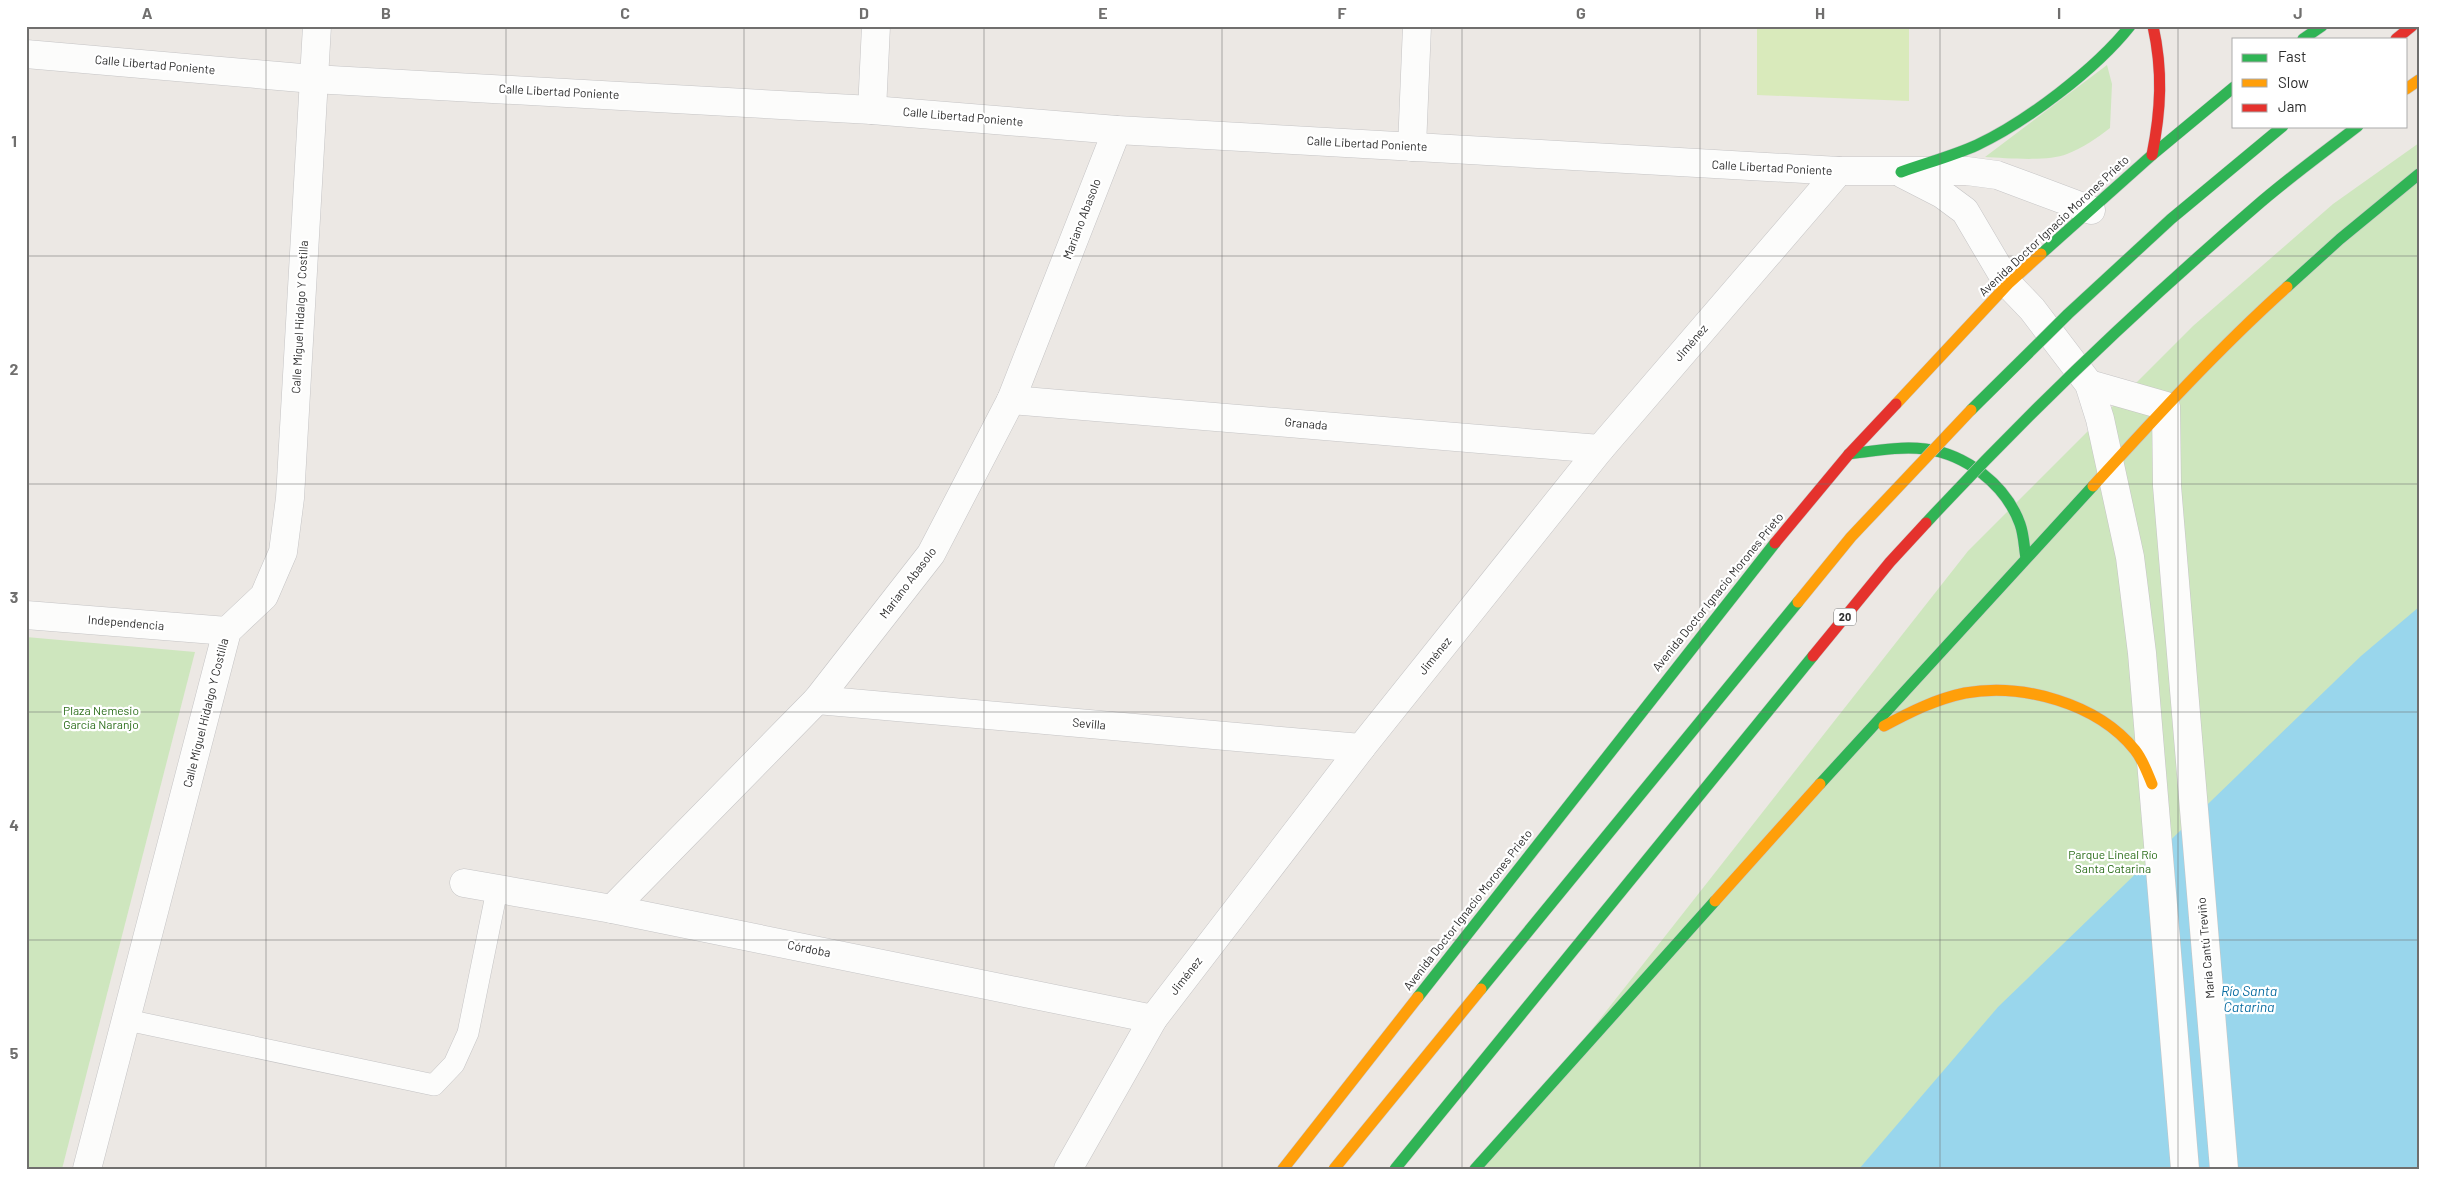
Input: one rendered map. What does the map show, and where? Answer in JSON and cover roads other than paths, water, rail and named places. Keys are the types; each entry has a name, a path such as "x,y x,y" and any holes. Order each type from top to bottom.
{"street":[{"name":"Calle Miguel Hidalgo Y Costilla","path":"87,1169 227,631 264,596 283,552 290,498 317,26"},
{"path":"872,110 876,26"},
{"path":"1412,147 1417,26"},
{"path":"1901,172 1977,145 2032,112 2081,75 2115,45 2130,26"},
{"path":"2152,155 2162,102 2161,56 2154,26"},
{"path":"2305,38 2322,26"},
{"path":"2397,38 2412,26"},
{"name":"Calle Libertad Poniente","path":"26,54 313,79 872,110 1117,130 1839,171 1983,172 1997,175 2091,210"},
{"path":"2408,88 2419,80"},
{"name":"Avenida Doctor Ignacio Morones Prieto","path":"1284,1169 1726,602 1849,454 2008,284 2152,155 2232,89"},
{"path":"1334,1169 1852,537 1954,427 2068,314 2171,218 2281,128"},
{"name":"20","path":"1395,1169 1730,756 1897,555 1991,453 2097,348 2255,207 2355,128"},
{"name":"Mariano Abasolo","path":"612,909 817,700 932,554 1011,400 1117,130"},
{"name":"Jiménez","path":"1068,1169 1153,1019 1362,748 1600,449 1839,171"},
{"name":"Calle Libertad Poniente","path":"1901,172 1942,194 1965,211 2008,284 2032,309 2088,384"},
{"path":"1475,1169 1857,744 2166,406 2253,317 2340,239 2419,174"},
{"path":"2088,384 2166,406"},
{"path":"2088,384 2111,466 2132,576 2142,653 2152,784 2157,818 2184,1169"},
{"name":"Granada","path":"1011,400 1600,449"},
{"name":"María Cantú Treviño","path":"2166,406 2167,486 2224,1169"},
{"path":"1849,454 1898,449 1936,451 1971,465 2000,489 2019,521 2026,558"},
{"name":"Independencia","path":"26,615 227,631"},
{"path":"1857,744 1917,707 1946,696 1976,690 2007,690 2030,693 2066,702 2093,716 2118,734 2139,756 2152,784"},
{"name":"Sevilla","path":"817,700 1362,748"},
{"name":"Córdoba","path":"464,883 612,909 1153,1019"}],"lane":[{"path":"127,1020 434,1085 454,1064 468,1033 497,890"}],"water":[{"name":"Río Santa Catarina","path":"2419,607 2419,1169 1859,1169 1998,1007 2361,656"}],"park label":[{"name":"Plaza Nemesio García Naranjo","path":"101,718"},
{"name":"Parque Lineal Río Santa Catarina","path":"2113,862"}]}
